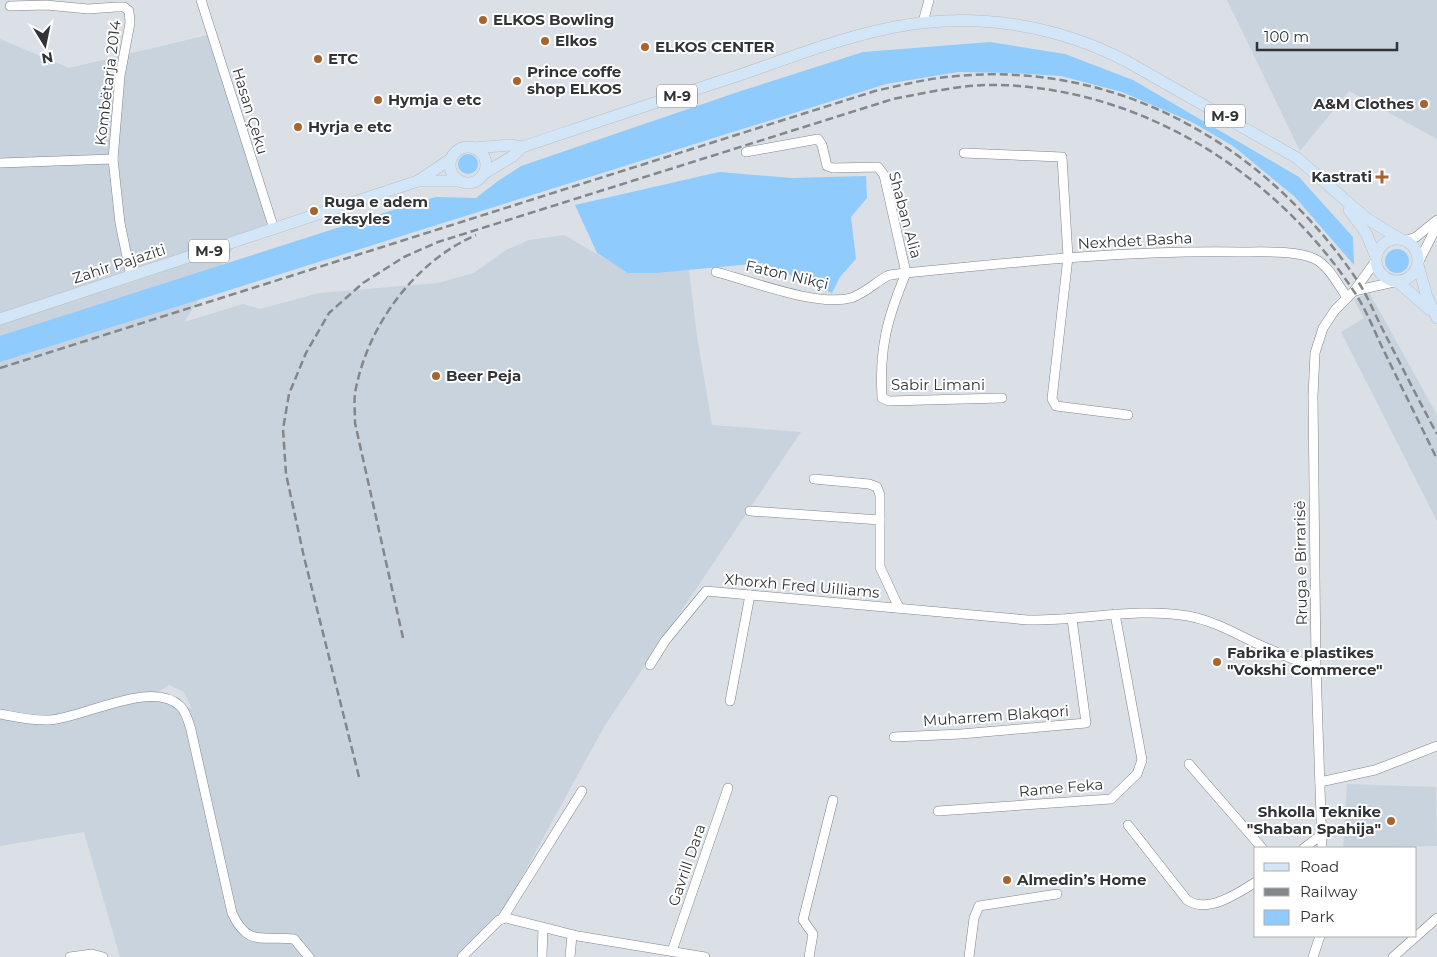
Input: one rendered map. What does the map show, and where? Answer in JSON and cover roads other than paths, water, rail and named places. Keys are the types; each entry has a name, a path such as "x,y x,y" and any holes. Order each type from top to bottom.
{"main road":[{"name":"M-9","path":"460,181 476,181 483,174 513,156 522,147 862,35 923,22 988,21 1017,25 1052,31 1106,51 1287,151 1366,218 1414,247 1435,316"},
{"name":"M-9","path":"452,158 461,148 510,145 522,147"},
{"path":"474,148 485,159 483,174"},
{"name":"Zahir Pajaziti","path":"418,182 452,158"},
{"path":"452,158 451,169 460,181"},
{"name":"Zahir Pajaziti","path":"0,319 418,182 460,181"},
{"name":"M-9","path":"1335,193 1361,226 1380,273 1396,282 1435,316"},
{"path":"1375,259 1384,243 1403,240"},
{"path":"1396,282 1410,277 1418,264"}],"street":[{"name":"Hasan Çeku","path":"201,0 274,229"},
{"path":"923,22 929,0"},
{"name":"Kombëtarja 2014","path":"10,6 46,5 88,9 124,7 129,10 130,23 120,76 113,159 120,223 132,276"},
{"name":"Shaban Alia","path":"746,152 818,139 822,145 826,166 833,168 878,167 884,175 906,273"},
{"path":"964,153 1062,157 1068,257 1052,399 1056,406 1128,415"},
{"name":"Kombëtarja 2014","path":"0,163 113,159"},
{"path":"1403,240 1416,237 1437,220"},
{"path":"1418,264 1433,242 1437,226"},
{"name":"Nexhdet Basha","path":"906,273 1068,257 1208,251 1307,256 1318,260 1350,294"},
{"name":"Rruga e Birrarisë","path":"1322,847 1316,667 1315,353 1324,328 1375,259"},
{"name":"Faton Nikçi","path":"716,272 785,292 829,300 850,298 867,290 888,275 906,273"},
{"name":"Sabir Limani","path":"906,273 883,340 880,371 882,398 889,401 1002,398"},
{"path":"1350,294 1396,282"},
{"name":"Xhorxh Fred Uilliams","path":"814,479 869,484 877,487 880,495 880,567 899,608"},
{"path":"750,511 880,520"},
{"name":"Xhorxh Fred Uilliams","path":"650,665 665,641 706,591 1028,620 1072,619 1115,614 1168,614 1213,622 1287,658 1316,667"},
{"path":"730,701 750,594"},
{"name":"Rame Feka","path":"938,811 1110,798 1137,774 1142,760 1115,614"},
{"name":"Muharrem Blakqori","path":"894,737 961,734 1086,723 1072,619"},
{"path":"0,714 51,720 105,705 153,696 170,699 182,706 191,730 232,913 239,928 252,937 294,939 309,957"},
{"path":"1320,782 1375,770 1437,746"},
{"path":"1189,764 1261,847"},
{"name":"Gavrill Dara","path":"672,951 728,788"},
{"path":"462,957 502,919 582,791"},
{"path":"809,957 813,934 803,920 834,800"},
{"path":"1128,826 1187,900 1195,906 1206,906 1220,901 1254,883"},
{"path":"1305,847 1322,835"},
{"path":"969,957 974,918 978,906 1057,894"},
{"path":"1417,936 1437,918"},
{"path":"502,919 572,935 705,957"},
{"path":"542,957 543,928"},
{"path":"570,957 572,935"},
{"path":"1313,957 1320,937"},
{"path":"1393,957 1416,937"},
{"path":"70,957 92,954 103,957"}],"railway":[{"path":"0,368 875,91 947,77 1018,75 1077,83 1133,99 1186,123 1236,154 1281,192 1323,235 1359,283 1437,434"},
{"path":"359,777 304,557 286,474 283,429 289,394 306,353 329,313 363,283 404,257 438,242 893,99 947,89 988,85 1054,90 1105,103 1155,121 1201,146 1245,175 1285,209 1321,248 1353,290 1369,318 1437,459"},
{"path":"403,638 355,423 355,393 361,368 370,344 382,321 397,299 414,279 433,262 453,247 476,235"}],"place":[{"name":"ELKOS Bowling","path":"483,20"},
{"name":"Elkos","path":"545,41"},
{"name":"ELKOS CENTER","path":"645,47"},
{"name":"ETC","path":"318,59"},
{"name":"Prince coffe shop ELKOS","path":"517,81"},
{"name":"Hymja e etc","path":"378,100"},
{"name":"A&M Clothes","path":"1424,104"},
{"name":"Hyrja e etc","path":"298,127"},
{"name":"Kastrati","path":"1382,177"},
{"name":"Ruga e adem zeksyles","path":"314,211"},
{"name":"Beer Peja","path":"436,376"},
{"name":"Fabrika e plastikes \"Vokshi Commerce\"","path":"1217,662"},
{"name":"Shkolla Teknike \"Shaban Spahija\"","path":"1391,821"},
{"name":"Almedin’s Home","path":"1007,880"}]}
